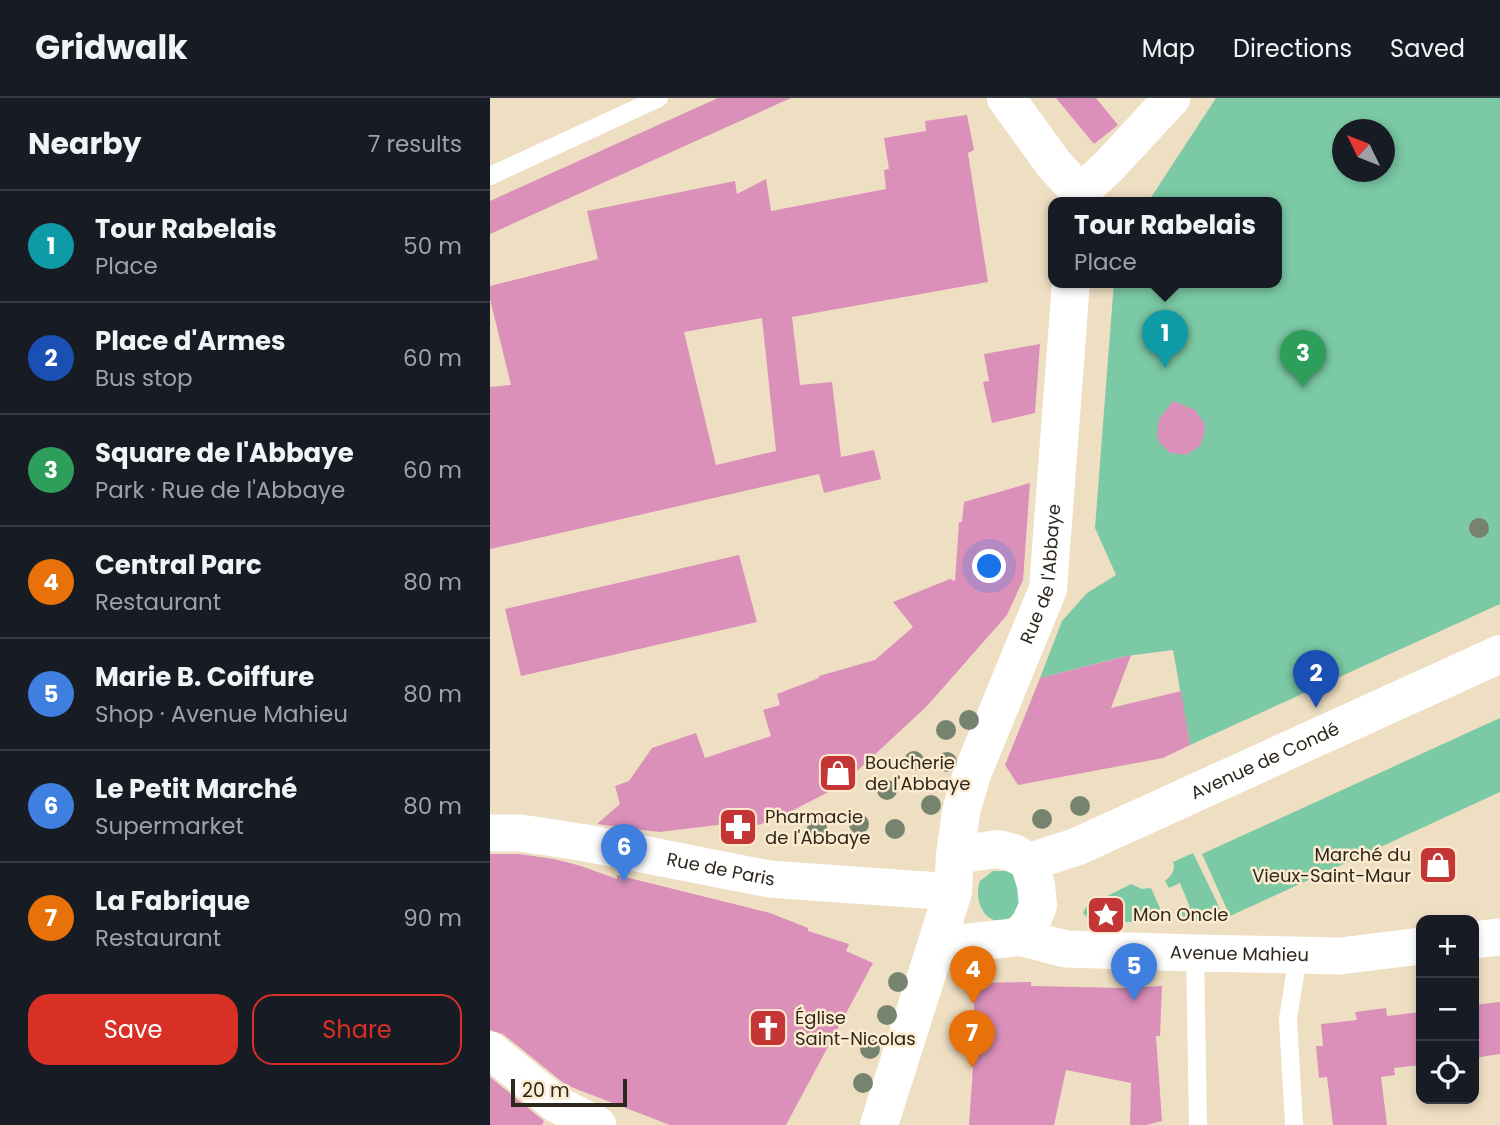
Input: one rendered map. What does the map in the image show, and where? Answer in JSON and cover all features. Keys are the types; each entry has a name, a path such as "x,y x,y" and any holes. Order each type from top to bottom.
{"street":[{"path":"1006,98 1079,197 1172,98"},
{"name":"Rue de l'Abbaye","path":"879,1125 953,892 961,812 972,774 1048,589 1071,288"},
{"name":"Avenue de Condé","path":"1029,862 1076,847 1500,654"},
{"name":"Rue de Paris","path":"490,833 521,833 586,843 755,876 953,892"},
{"path":"937,946 1019,937 1030,924 1038,906 1036,885 1029,862 1014,853 998,849 955,855"},
{"name":"Avenue Mahieu","path":"1019,937 1066,948 1298,956 1340,956 1416,947"},
{"path":"1479,939 1500,937"},
{"path":"490,1050 556,1104 598,1125"}],"lane":[{"path":"490,176 659,98"},
{"path":"1195,953 1198,1125"},
{"path":"1294,1125 1288,1020 1298,956"}],"green space":[{"path":"1216,98 1500,98 1500,604 1190,745 1173,650 1126,656 1040,678 1062,621 1087,593 1116,575 1095,528 1114,288 1282,288 1282,197 1151,197"},
{"path":"1500,718 1500,792 1230,916 1202,854"},
{"path":"1193,853 1225,919 1195,922 1185,919 1180,911 1190,907 1180,883 1169,888 1165,881 1172,873 1173,862"},
{"path":"993,871 1014,874 1023,904 1013,916 1003,920 989,918 980,906 978,898 980,881"},
{"path":"1131,884 1142,889 1151,888 1166,922 1091,922 1083,913 1086,907"}],"building":[{"path":"718,98 791,98 490,234 490,201"},
{"path":"1056,98 1096,98 1118,125 1094,144"},
{"path":"967,115 974,150 968,153 988,282 792,317 800,385 832,382 841,457 874,450 881,479 824,493 819,474 490,549 490,387 511,385 490,299 490,286 598,259 587,211 735,181 737,194 766,179 771,211 886,189 884,170 889,169 884,138 926,131 925,121","holes":["762,318 776,451 716,465 684,332"]},
{"path":"1040,344 1035,413 992,423 983,382 989,381 984,354"},
{"path":"1173,401 1195,410 1204,423 1205,431 1200,446 1186,455 1170,453 1159,442 1157,435 1159,419"},
{"path":"1030,483 1023,580 1007,615 927,706 842,785 776,819 730,834 726,824 659,832 597,824 620,804 615,786 629,781 652,748 696,733 705,758 771,736 763,710 780,705 777,694 819,676 875,660 913,627 893,602 950,579 955,581 959,522 962,522 964,502"},
{"path":"739,555 757,622 521,676 505,609"},
{"path":"1131,655 1111,708 1181,691 1190,745 1163,758 1018,785 1005,765 1040,678"},
{"path":"490,854 519,854 554,859 617,879 617,875 770,913 808,928 808,931 849,944 846,951 873,963 786,1125 670,1125 566,1085 503,1034 490,1030"},
{"path":"1031,982 1031,986 1162,986 1160,1036 1156,1036 1162,1121 1130,1125 1131,1083 1066,1070 1054,1125 969,1125 974,1051 974,983"},
{"path":"1500,1002 1500,1054 1479,1057 1479,1004"},
{"path":"1386,1008 1387,1016 1416,1013 1416,1066 1394,1068 1395,1075 1381,1077 1387,1125 1333,1125 1327,1077 1319,1078 1316,1046 1323,1046 1321,1024 1357,1020 1355,1012"},
{"path":"490,1077 544,1121 542,1125 490,1125"}],"place":[{"name":"Tour Rabelais","path":"1165,368"},
{"name":"Square de l'Abbaye","path":"1303,388"},
{"name":"Place d'Armes","path":"1316,708"},
{"name":"Boucherie de l'Abbaye","path":"838,773"},
{"name":"Pharmacie de l'Abbaye","path":"738,827"},
{"name":"Marché du Vieux-Saint-Maur","path":"1438,865"},
{"name":"Le Petit Marché","path":"624,882"},
{"name":"Mon Oncle","path":"1106,915"},
{"name":"Marie B. Coiffure","path":"1134,1001"},
{"name":"Central Parc","path":"973,1004"},
{"name":"Église Saint-Nicolas","path":"768,1028"},
{"name":"La Fabrique","path":"972,1068"}]}
